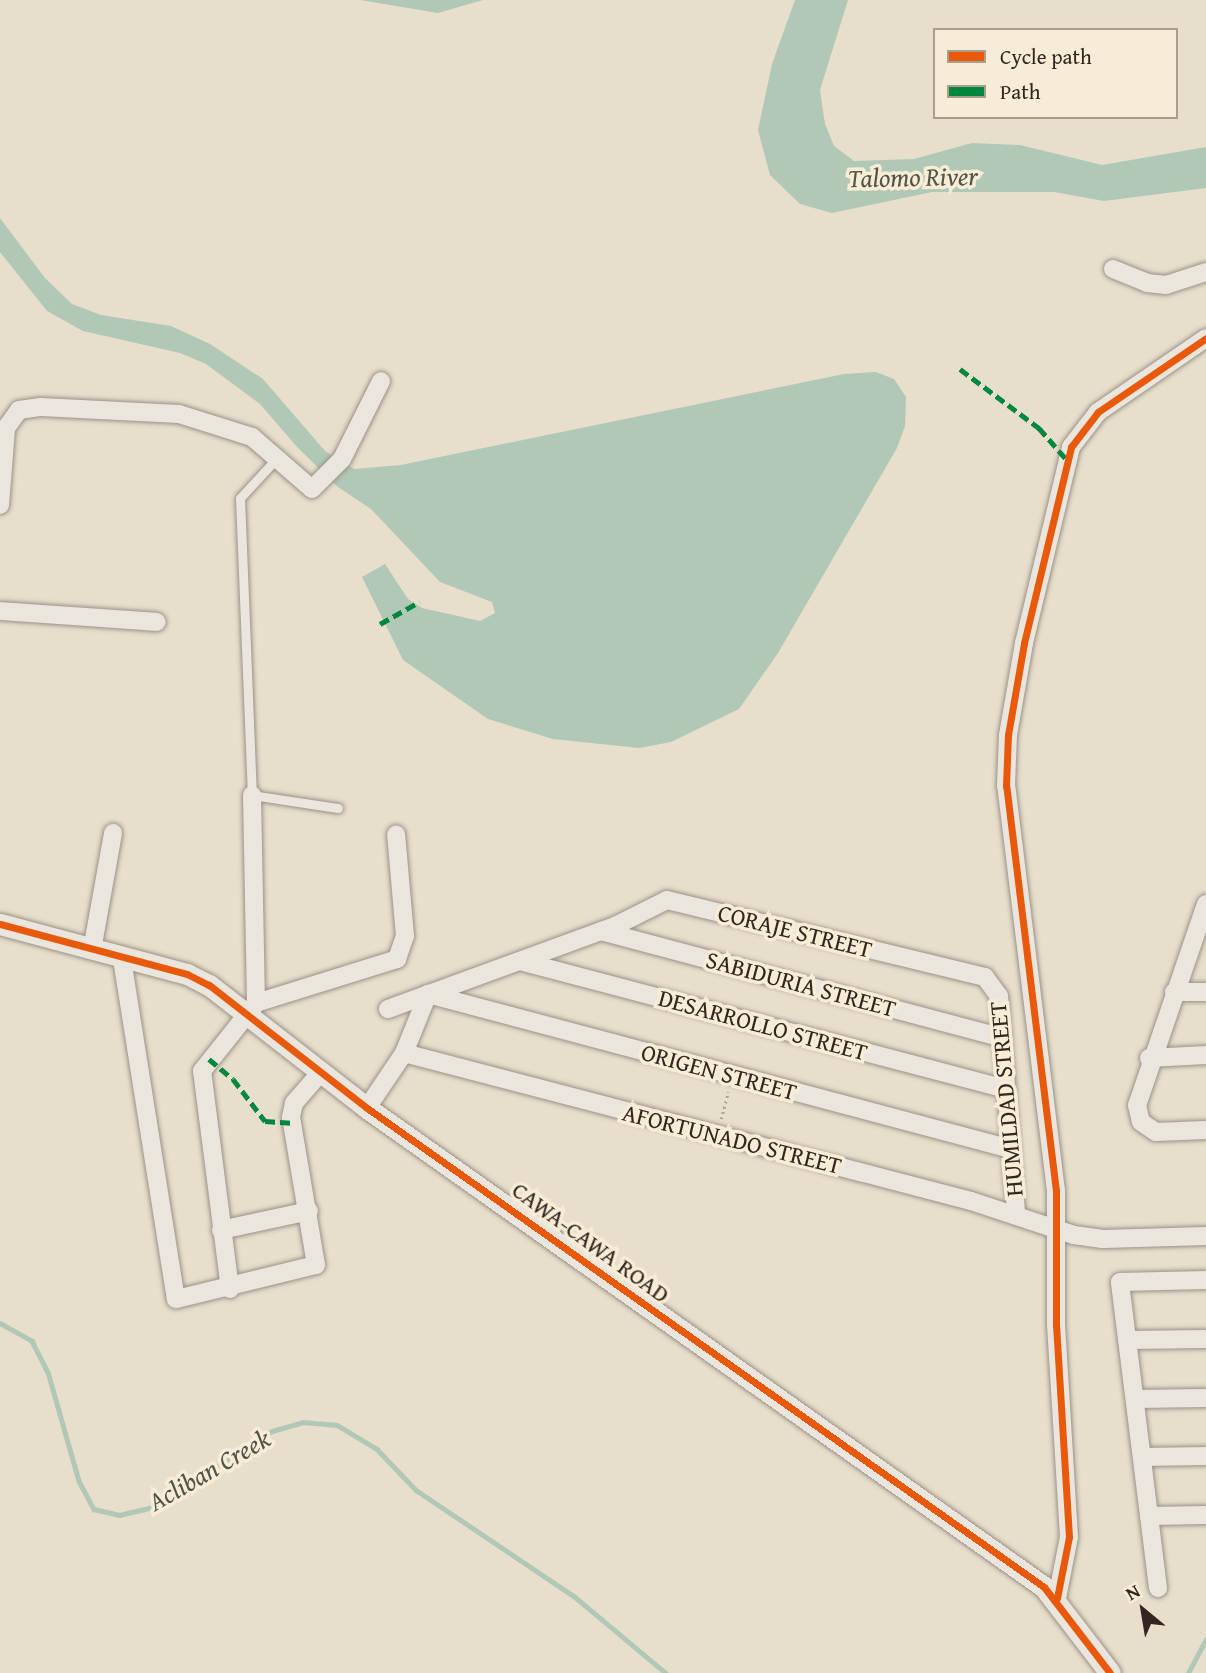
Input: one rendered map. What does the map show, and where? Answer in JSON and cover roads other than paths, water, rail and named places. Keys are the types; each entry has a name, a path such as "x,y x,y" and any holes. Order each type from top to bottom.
{"street":[{"path":"1113,269 1147,283 1166,285 1206,272"},
{"path":"1057,1598 1069,1537 1056,1325 1058,1230 1006,786 1015,688 1071,446 1098,412 1206,338"},
{"path":"0,505 8,421 27,408 180,414 242,432 308,488 323,481 342,459 381,381"},
{"path":"0,611 157,622"},
{"path":"252,795 252,1009"},
{"path":"92,950 113,833"},
{"path":"230,1289 201,1080 209,1059 252,1009 397,959 405,936 396,834"},
{"name":"CORAJE STREET","path":"388,1009 601,931 667,900 985,977 993,984"},
{"path":"1206,904 1201,929 1149,1058 1137,1105 1141,1122 1156,1132 1206,1130"},
{"name":"CAWA-CAWA ROAD","path":"0,924 198,979 252,1009 321,1072 367,1108 1057,1598 1110,1673"},
{"name":"SABIDURIA STREET","path":"601,931 1002,1038"},
{"path":"122,959 173,1295 180,1301 316,1265 291,1110 321,1072"},
{"name":"DESARROLLO STREET","path":"520,961 1006,1089"},
{"name":"HUMILDAD STREET","path":"993,984 1002,1038 1016,1214"},
{"path":"1174,992 1206,992"},
{"path":"367,1108 404,1053 428,994"},
{"name":"ORIGEN STREET","path":"428,994 1011,1149"},
{"name":"AFORTUNADO STREET","path":"404,1053 1016,1214 1058,1230 1103,1239 1206,1237"},
{"path":"1149,1058 1206,1055"},
{"path":"221,1230 309,1210"},
{"path":"1158,1588 1120,1282 1206,1280"},
{"path":"1127,1340 1206,1339"},
{"path":"1135,1399 1206,1398"},
{"path":"1142,1457 1206,1456"},
{"path":"1149,1516 1206,1515"}],"lane":[{"path":"276,459 240,498 252,795 338,808"}],"water":[{"path":"360,0 483,0 438,13"},
{"name":"Talomo River","path":"795,0 848,0 820,90 825,124 834,146 854,161 914,159 972,143 1020,145 1102,165 1206,147 1206,188 1104,201 1054,192 932,192 832,213 800,204 770,175 758,130 772,64"},
{"path":"0,218 45,278 72,304 101,315 171,326 210,344 263,379 325,451 354,469 401,465 844,374 876,372 894,379 906,397 905,426 897,448 778,653 739,709 671,742 639,748 553,739 488,719 403,660 362,577 385,564 408,599 422,608 480,621 495,613 492,602 440,582 371,509 338,487 297,447 260,404 206,364 180,353 83,331 47,311 0,252"}],"waterway":[{"name":"Acliban Creek","path":"0,1323 32,1341 48,1372 79,1481 94,1509 119,1515 154,1507 272,1431 303,1422 337,1425 377,1449 416,1490 575,1597 666,1673"},
{"name":"Acliban Creek","path":"1188,1673 1206,1639"}]}
